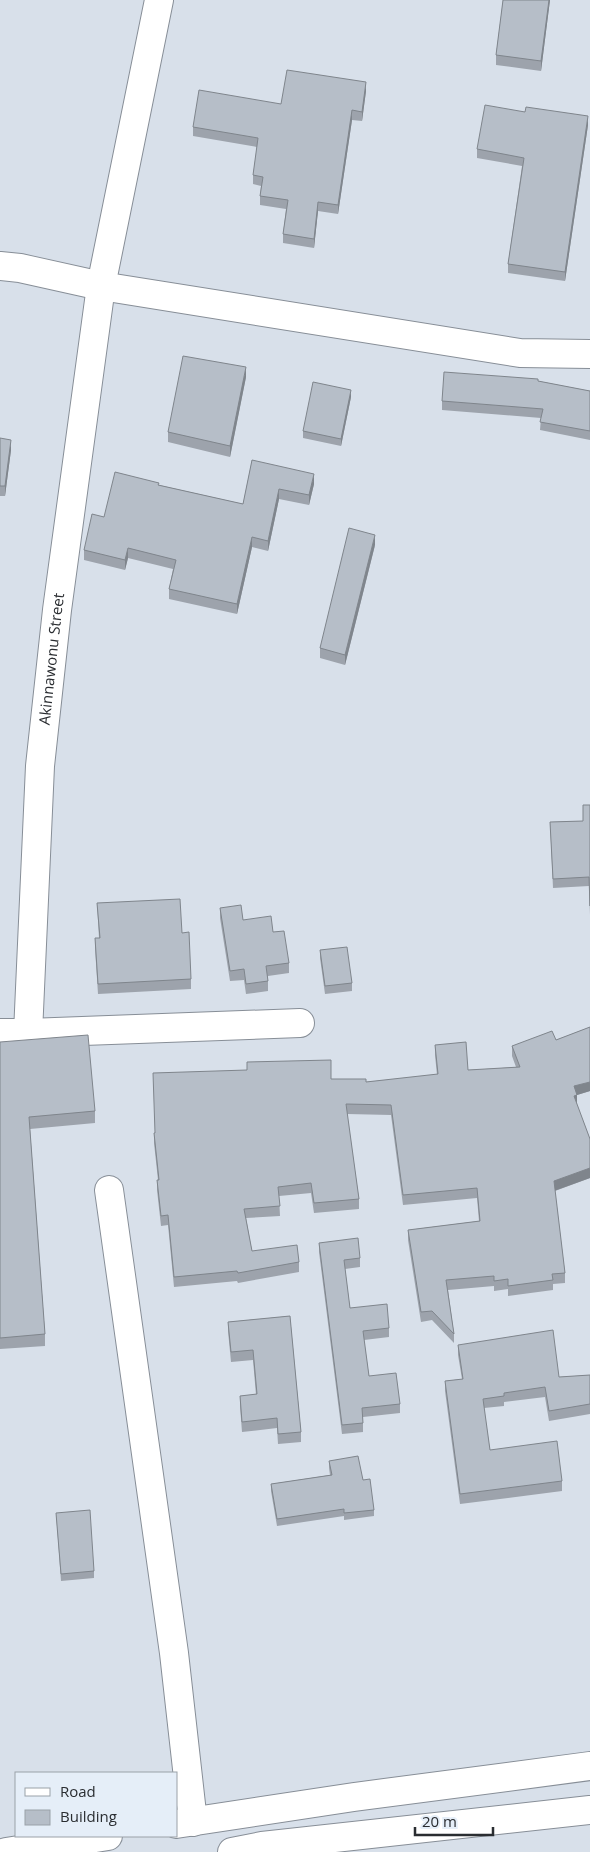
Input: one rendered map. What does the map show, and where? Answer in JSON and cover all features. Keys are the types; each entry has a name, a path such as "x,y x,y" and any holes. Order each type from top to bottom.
{"street":[{"name":"Akinnawonu Street","path":"28,1033 40,766 57,610 102,286 159,0"},
{"path":"0,266 20,268 102,286 520,353 590,354"},
{"path":"0,1033 300,1023"},
{"path":"109,1190 174,1653 184,1823 354,1796 590,1766"},
{"path":"232,1852 262,1846 590,1810"},
{"path":"6,1852 102,1837"}],"building":[{"path":"503,0 549,0 541,61 496,55"},
{"path":"287,70 366,82 362,112 352,110 338,205 318,202 314,239 283,234 288,200 260,196 263,177 253,175 258,138 193,127 199,90 281,104"},
{"path":"485,105 525,112 526,107 588,116 565,272 508,264 524,158 477,149"},
{"path":"183,356 246,367 230,446 168,432"},
{"path":"444,372 538,379 538,381 590,391 590,431 540,422 543,409 442,401"},
{"path":"313,382 351,390 341,439 303,431"},
{"path":"0,438 11,440 5,486 0,486"},
{"path":"252,460 314,474 309,495 279,489 268,541 252,537 237,604 169,589 176,560 128,548 125,560 84,550 92,514 104,517 115,472 159,483 158,485 243,504"},
{"path":"349,528 375,535 345,655 320,648"},
{"path":"583,805 590,805 590,906 589,877 553,879 550,822 583,821"},
{"path":"180,899 182,933 189,932 191,979 98,984 95,938 100,938 97,903"},
{"path":"241,905 243,920 271,916 273,932 284,931 289,963 266,966 268,981 246,984 244,969 230,971 220,908"},
{"path":"347,947 352,983 325,986 320,950"},
{"path":"590,1027 590,1082 574,1086 577,1095 574,1096 590,1139 590,1168 554,1181 565,1273 552,1274 553,1280 508,1286 508,1279 494,1281 494,1276 446,1280 454,1334 432,1311 421,1312 408,1230 480,1221 477,1188 403,1195 391,1105 346,1104 359,1199 314,1203 311,1183 278,1187 280,1206 244,1209 252,1251 297,1245 299,1262 238,1273 237,1271 174,1277 168,1215 161,1216 157,1180 159,1180 154,1133 153,1073 247,1070 247,1062 331,1060 331,1079 366,1079 366,1082 438,1074 435,1045 466,1042 468,1070 520,1067 512,1046 552,1031 556,1040"},
{"path":"88,1035 95,1111 29,1117 45,1334 0,1338 0,1042"},
{"path":"358,1238 360,1258 344,1260 350,1308 387,1304 389,1328 363,1331 369,1376 396,1373 400,1404 362,1408 363,1423 342,1425 319,1243"},
{"path":"290,1316 301,1432 278,1434 277,1418 242,1422 240,1396 257,1394 253,1350 231,1352 228,1322"},
{"path":"553,1330 559,1377 590,1375 590,1404 549,1411 545,1387 504,1393 504,1396 483,1399 490,1450 557,1441 562,1481 460,1494 445,1381 463,1379 458,1345"},
{"path":"358,1456 363,1480 370,1479 374,1510 344,1513 344,1509 277,1519 271,1484 332,1475 329,1461"},
{"path":"90,1510 94,1571 61,1574 56,1513"}]}
